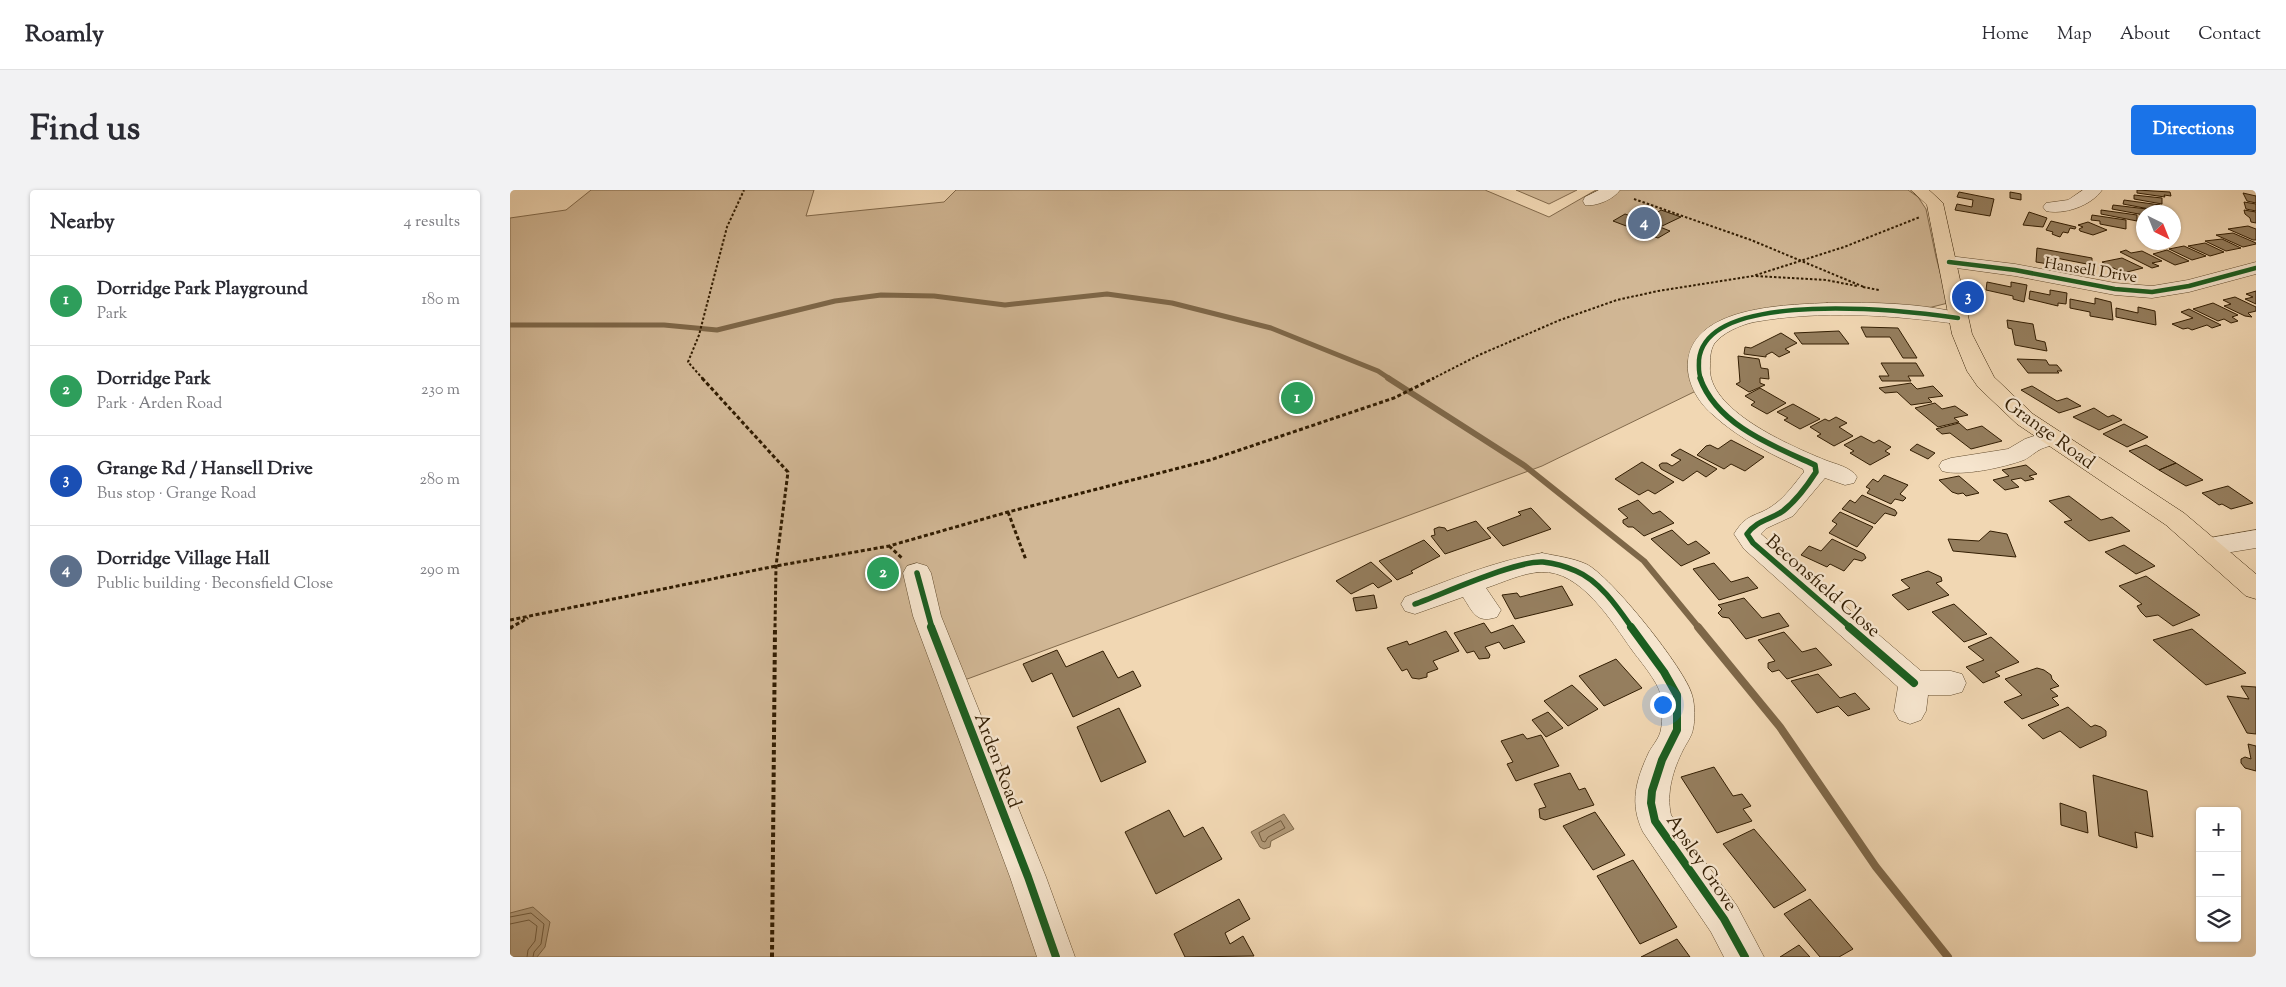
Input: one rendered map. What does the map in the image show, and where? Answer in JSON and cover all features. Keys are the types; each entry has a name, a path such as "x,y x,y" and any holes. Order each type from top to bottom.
{"main road":[{"name":"Grange Road","path":"1919,190 1935,203 1949,262 1958,318 1970,355 1986,382 2025,418 2175,520 2256,590"}],"street":[{"path":"1591,201 1612,190"},
{"path":"2052,207 2073,204 2094,190"},
{"name":"Hansell Drive","path":"1949,262 2016,270 2115,289 2152,292 2189,286 2256,268"},
{"path":"1846,477 1815,465 1756,437 1736,423 1714,402 1706,391 1698,373 1702,344 1722,328 1749,317 1815,310 1902,310 1958,318"},
{"path":"1951,466 1999,459 2017,454 2033,444 2053,437"},
{"name":"Beconsfield Close","path":"1815,465 1816,472 1813,477 1781,513 1754,523 1748,534 1753,543 1912,697 1951,683"},
{"path":"2207,547 2256,539"},
{"name":"Apsley Grove","path":"1416,604 1515,567 1542,562 1577,571 1597,586 1616,606 1664,672 1677,695 1677,730 1662,760 1652,791 1651,803 1655,821 1724,919 1745,957"},
{"name":"Arden Road","path":"917,574 927,616 1028,878 1056,957"},
{"path":"1468,584 1487,610"}],"path":[{"path":"744,190 727,227 700,321 699,335 688,362 788,472 776,566 772,957"},
{"path":"1634,199 1803,260 1864,287"},
{"path":"510,620 776,566 889,546 1008,512 1210,460 1394,398 1479,355 1560,320 1617,300 1658,291 1753,276 1844,247 1918,217 1938,215"},
{"path":"1753,276 1826,280 1880,290"},
{"path":"1008,512 1026,560"},
{"path":"510,628 531,616"}],"shaded area":[{"path":"591,190 814,190 806,216 944,202 956,190 1485,190 1549,217 1596,190 1908,190 1918,197 1926,209 1948,303 1928,308 1826,306 1712,327 1698,390 1542,466 943,688 1047,957 510,957 510,218 566,210"},
{"path":"1516,190 1577,190 1549,204"}],"water":[{"path":"1284,814 1294,829 1271,841 1270,847 1264,849 1260,847 1251,832"},
{"path":"533,907 550,922 545,947 537,957 510,957 510,913"}],"building":[{"path":"2137,190 2170,192 2171,196 2164,195 2165,197 2137,193"},
{"path":"1959,192 1994,199 1990,216 1955,210 1957,204 1972,207 1973,200 1957,197"},
{"path":"2010,192 2021,194 2021,200 2010,198"},
{"path":"2243,193 2256,196 2256,203 2247,201"},
{"path":"2134,195 2162,198 2162,204 2134,199"},
{"path":"2124,200 2160,205 2136,206 2123,204"},
{"path":"2244,202 2256,204 2256,211 2246,209"},
{"path":"2113,205 2136,208 2136,214 2112,209"},
{"path":"1661,210 1681,217 1660,227 1670,231 1658,238 1613,221 1625,214 1644,221"},
{"path":"2101,210 2136,215 2136,221 2101,214"},
{"path":"2244,210 2256,212 2256,223 2251,222"},
{"path":"2029,212 2047,218 2043,227 2023,225"},
{"path":"2092,215 2126,220 2126,229 2100,224 2100,221 2091,220"},
{"path":"2051,221 2076,227 2075,229 2070,228 2068,233 2063,232 2060,237 2046,230"},
{"path":"2088,222 2107,230 2093,235 2080,231 2079,229 2083,227 2078,225"},
{"path":"2248,226 2256,229 2256,240 2228,229"},
{"path":"2233,233 2256,244 2243,247 2216,235"},
{"path":"2222,239 2241,248 2226,251 2205,241"},
{"path":"2205,243 2224,252 2210,256 2188,246"},
{"path":"2184,246 2206,256 2192,260 2171,250 2181,250 2181,247"},
{"path":"2037,248 2092,258 2092,265 2056,258 2055,265 2036,262"},
{"path":"2126,250 2131,253 2142,251 2162,261 2152,263 2159,266 2152,268 2120,252"},
{"path":"2167,250 2189,261 2175,265 2153,254"},
{"path":"2122,258 2143,268 2123,273 2102,262"},
{"path":"1987,282 2011,287 2011,282 2027,285 2024,302 2013,299 2013,296 1986,290"},
{"path":"2050,290 2067,293 2066,304 2058,303 2058,306 2029,299 2030,291 2050,295"},
{"path":"2256,291 2256,304 2245,299 2253,297 2246,294"},
{"path":"2235,297 2256,307 2256,311 2248,313 2252,317 2245,316 2224,306 2231,304 2223,300"},
{"path":"2095,298 2111,302 2113,320 2090,316 2090,312 2070,308 2070,299 2095,304"},
{"path":"2213,303 2238,315 2232,317 2238,321 2231,323 2224,319 2218,321 2193,309"},
{"path":"2138,307 2155,311 2156,325 2116,317 2116,308 2138,313"},
{"path":"2189,309 2221,325 2212,328 2207,325 2192,330 2188,328 2183,329 2172,324 2193,318 2181,312"},
{"path":"2007,320 2033,324 2036,340 2045,342 2047,351 2015,345 2012,329 2008,328"},
{"path":"1861,327 1898,328 1917,358 1903,358 1890,337 1866,337"},
{"path":"1839,331 1849,344 1802,344 1794,333"},
{"path":"1781,333 1797,343 1785,349 1790,352 1779,357 1772,352 1766,355 1766,357 1744,354 1745,347 1751,348"},
{"path":"1738,356 1759,359 1761,368 1768,369 1769,379 1760,378 1760,383 1765,385 1749,392 1736,384 1740,382"},
{"path":"2017,359 2046,360 2049,365 2057,365 2062,371 2057,371 2059,373 2028,373"},
{"path":"1881,363 1916,363 1924,376 1908,376 1911,381 1882,381 1879,376 1889,376"},
{"path":"1911,383 1917,389 1933,386 1943,396 1928,398 1932,402 1911,405 1897,392 1885,393 1879,388"},
{"path":"2032,386 2057,401 2067,398 2081,406 2059,413 2021,390"},
{"path":"1760,388 1786,403 1767,414 1751,405 1755,402 1745,396"},
{"path":"1935,403 1942,409 1955,406 1968,415 1954,418 1959,422 1938,427 1915,408"},
{"path":"1793,404 1820,419 1800,429 1784,420 1788,418 1777,412"},
{"path":"2094,408 2108,417 2113,415 2122,420 2099,430 2073,417"},
{"path":"1836,417 1847,423 1839,427 1853,436 1834,446 1817,436 1821,434 1810,427 1825,419 1829,421"},
{"path":"1959,423 1967,430 1982,426 2002,441 1971,449 1950,433 1942,434 1936,429"},
{"path":"2124,424 2148,437 2127,447 2103,434"},
{"path":"1861,436 1874,443 1879,440 1891,447 1885,451 1890,454 1870,465 1850,453 1854,451 1844,445"},
{"path":"1731,440 1764,457 1745,471 1731,464 1724,469 1697,455 1706,446 1710,445 1718,449"},
{"path":"1917,444 1935,453 1928,459 1910,450"},
{"path":"2146,445 2176,463 2159,470 2129,451"},
{"path":"1680,449 1717,469 1706,477 1697,471 1683,481 1661,469 1659,465 1662,463 1672,466 1681,460 1671,455"},
{"path":"1642,462 1674,482 1655,494 1648,490 1639,495 1615,479"},
{"path":"2176,463 2203,480 2186,486 2159,470"},
{"path":"2026,465 2037,474 2029,476 2034,479 2025,481 2021,478 2011,480 2019,487 2005,490 1993,480 2009,476 2002,470"},
{"path":"1884,475 1908,485 1900,494 1906,498 1903,501 1895,499 1891,504 1867,493 1870,489 1866,487 1873,479 1878,482"},
{"path":"1959,476 1979,493 1966,496 1963,493 1958,494 1952,492 1939,480"},
{"path":"2228,486 2253,503 2231,509 2222,504 2219,505 2202,493"},
{"path":"1862,495 1895,510 1897,513 1895,516 1885,513 1875,524 1842,509 1850,500 1855,503"},
{"path":"2069,496 2101,520 2112,517 2130,531 2089,541 2064,522 2072,520 2049,501"},
{"path":"1638,500 1653,514 1660,511 1674,523 1644,536 1633,527 1628,527 1623,523 1623,520 1628,518 1618,509"},
{"path":"1531,508 1551,529 1503,546 1487,528 1521,515 1518,512"},
{"path":"1840,512 1873,527 1857,547 1829,533 1837,524 1832,521"},
{"path":"1476,521 1491,538 1445,554 1431,536 1435,535 1434,529 1439,527 1445,528 1447,531"},
{"path":"1672,530 1688,545 1696,541 1710,553 1681,566 1651,539"},
{"path":"1990,531 2007,534 2016,557 1953,551 1948,539 1979,541"},
{"path":"1832,539 1864,554 1866,558 1862,561 1854,559 1844,571 1830,564 1827,567 1801,555 1809,546 1821,551"},
{"path":"1424,540 1440,556 1411,571 1413,573 1397,580 1379,561"},
{"path":"2124,545 2155,566 2136,574 2105,552"},
{"path":"1371,562 1392,581 1378,588 1373,583 1351,594 1336,581"},
{"path":"1714,563 1731,582 1748,577 1758,588 1719,600 1693,569"},
{"path":"1928,571 1941,577 1942,581 1936,583 1949,595 1908,610 1892,595 1910,588 1901,580"},
{"path":"2146,576 2200,615 2173,626 2158,615 2146,617 2137,606 2142,604 2119,586"},
{"path":"1562,586 1573,605 1515,619 1502,595 1517,593 1520,597"},
{"path":"1374,595 1377,608 1356,611 1353,598"},
{"path":"1744,598 1762,618 1779,613 1789,626 1746,639 1729,618 1722,617 1718,613 1722,609 1718,605"},
{"path":"1954,604 1987,634 1964,642 1932,612"},
{"path":"1484,623 1491,633 1513,625 1525,642 1504,649 1499,642 1485,647 1490,655 1489,658 1479,659 1474,651 1467,653 1454,633"},
{"path":"2192,629 2246,673 2206,685 2153,640"},
{"path":"1446,631 1459,651 1433,661 1438,669 1427,673 1427,677 1412,678 1407,669 1402,671 1387,648 1407,641 1409,645"},
{"path":"1784,632 1802,652 1816,648 1832,665 1787,679 1779,670 1772,672 1768,668 1768,663 1775,661 1758,640"},
{"path":"1991,637 2019,662 1995,672 2000,676 1983,683 1966,667 1984,660 1968,647"},
{"path":"1057,650 1066,667 1103,651 1118,678 1133,671 1141,686 1073,717 1052,673 1032,682 1023,664"},
{"path":"1616,659 1642,688 1604,706 1579,676"},
{"path":"2037,668 2051,675 2052,679 2059,686 2050,689 2058,696 2052,698 2059,705 2022,719 2004,702 2022,695 2005,679"},
{"path":"1818,674 1840,698 1855,693 1870,709 1848,716 1838,706 1817,713 1791,681"},
{"path":"1572,685 1598,709 1568,726 1544,701"},
{"path":"2241,686 2256,687 2256,734 2247,733 2227,696 2249,699"},
{"path":"2068,707 2091,727 2095,725 2101,727 2106,731 2106,736 2080,748 2060,731 2043,739 2028,725"},
{"path":"1119,708 1146,762 1101,782 1077,727"},
{"path":"1548,712 1563,728 1546,737 1532,720"},
{"path":"1523,734 1527,739 1541,735 1559,766 1516,781 1507,764 1513,762 1501,741"},
{"path":"2248,744 2256,746 2256,771 2245,768 2241,763 2241,759 2245,757 2251,759"},
{"path":"1714,767 1733,796 1742,794 1751,806 1743,809 1752,821 1717,833 1681,777"},
{"path":"1570,773 1579,790 1585,788 1594,805 1545,820 1540,818 1539,809 1546,807 1534,784"},
{"path":"2093,775 2147,791 2153,837 2135,832 2137,848 2099,836"},
{"path":"2060,803 2086,812 2088,833 2061,825"},
{"path":"1169,810 1184,837 1203,827 1222,859 1156,894 1125,832"},
{"path":"1595,812 1625,855 1593,870 1563,826"},
{"path":"1754,829 1806,890 1774,908 1723,844"},
{"path":"1633,860 1677,927 1640,944 1597,876"},
{"path":"1239,899 1250,919 1225,933 1230,944 1243,936 1254,956 1185,957 1174,934"},
{"path":"1810,899 1853,949 1839,957 1820,957 1784,914"},
{"path":"1677,939 1690,957 1641,957"},
{"path":"1799,945 1810,957 1780,957"}],"waterway":[{"path":"510,325 664,325 717,330 835,301 881,295 934,296 1005,305 1107,294 1172,303 1271,328 1378,371 1390,379"},
{"path":"1388,378 1525,466 1644,561 1699,628"},
{"path":"1698,627 1780,727 1876,867 1948,957"}],"cycle path":[{"path":"1949,262 2015,270 2115,289 2152,292 2189,286 2256,268"},
{"path":"1914,683 1753,543 1747,534 1758,522 1780,513 1789,506 1816,472 1815,465 1757,436 1736,423 1718,408 1705,391 1698,372 1700,352 1703,345 1720,328 1750,317 1775,313 1801,310 1854,309 1907,312 1958,318"},
{"path":"1415,604 1515,567 1542,562 1577,571 1597,586 1616,606 1664,672 1677,695 1677,730 1662,760 1652,791 1651,803 1655,821 1724,919 1745,957"},
{"path":"917,573 927,616 1028,877 1056,957"}],"place":[{"name":"Dorridge Village Hall","path":"1644,223"},
{"name":"Grange Rd / Hansell Drive","path":"1968,297"},
{"name":"Dorridge Park Playground","path":"1297,398"},
{"name":"Dorridge Park","path":"883,573"}]}
